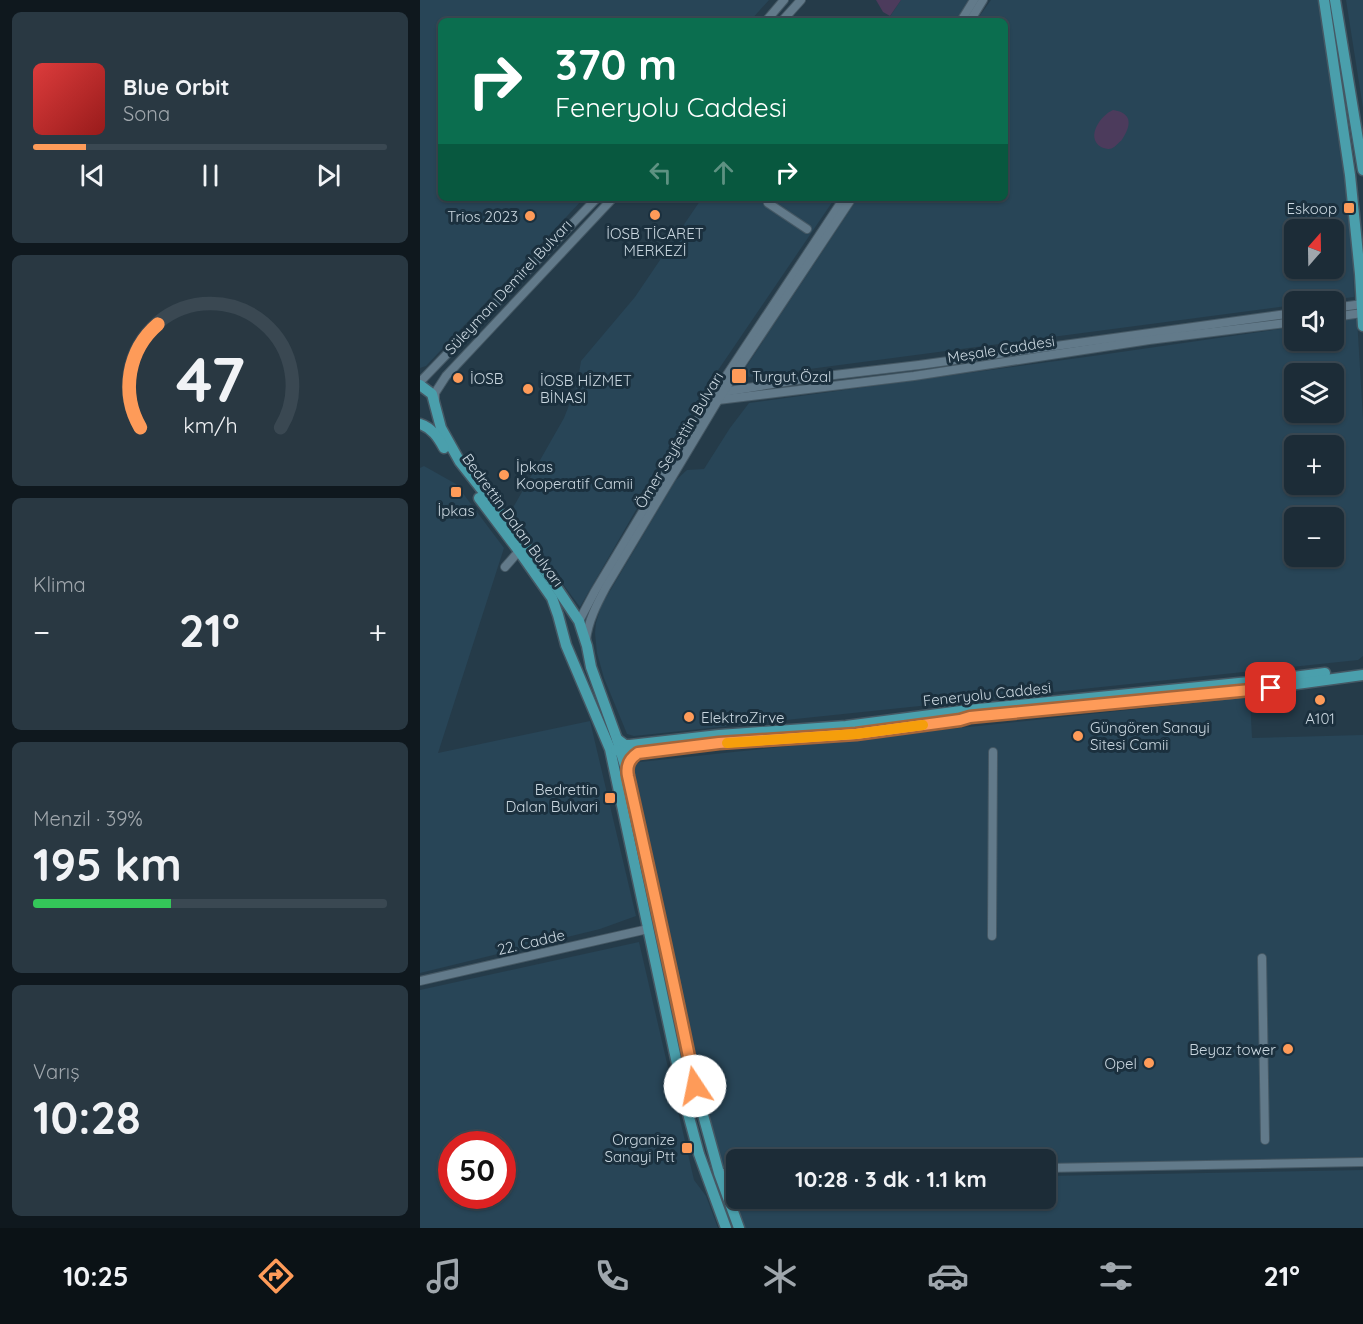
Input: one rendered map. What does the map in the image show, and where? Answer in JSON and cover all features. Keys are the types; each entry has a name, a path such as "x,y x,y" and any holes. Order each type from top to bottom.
{"main road":[{"path":"1324,0 1356,223 1363,326"},
{"path":"1335,0 1363,170"},
{"name":"Süleyman Demirel Bulvarı","path":"420,383 432,394 435,402 429,414 420,419"},
{"name":"Bedrettin Dalan Bulvarı","path":"435,402 441,428 460,462 542,566 579,621 590,663 617,739 615,750"},
{"name":"Bedrettin Dalan Bulvarı","path":"420,424 435,433 466,481 552,598 566,645 615,750"},
{"path":"579,621 572,629 566,645 573,653 584,649 586,644"},
{"path":"578,672 581,660 590,663"},
{"name":"Feneryolu Caddesi","path":"617,739 625,745 630,745 719,735 846,726 969,710 1362,672"},
{"name":"Feneryolu Caddesi","path":"615,750 638,753 719,743 856,734 970,717 1230,695 1362,672"},
{"path":"615,750 628,776"},
{"path":"615,750 648,929 686,1106 699,1154 726,1228"},
{"path":"638,753 633,756 627,768 628,776 695,1086 719,1173 739,1228"}],"street":[{"path":"769,18 784,0"},
{"path":"785,18 801,0"},
{"path":"963,18 974,0"},
{"path":"972,18 983,0"},
{"name":"Süleyman Demirel Bulvarı","path":"420,383 594,201"},
{"name":"Süleyman Demirel Bulvarı","path":"435,402 435,393 446,376 610,201"},
{"name":"Ömer Seyfettin Bulvarı","path":"586,644 590,621 602,595 720,390 842,201"},
{"name":"Ömer Seyfettin Bulvarı","path":"720,390 850,201"},
{"path":"768,203 807,229"},
{"path":"1344,308 1362,307"},
{"path":"1344,313 1362,307"},
{"name":"Meşale Caddesi","path":"720,390 1284,314"},
{"name":"Meşale Caddesi","path":"715,399 914,376 1149,340 1284,323"},
{"name":"Ömer Seyfettin Bulvarı","path":"579,621 601,581 715,399"},
{"path":"505,567 519,551"},
{"path":"992,936 993,752"},
{"name":"22. Cadde","path":"420,981 648,929"},
{"path":"1262,958 1265,1140"},
{"path":"1056,1168 1363,1162"},
{"path":"719,1173 726,1173"}],"shaded area":[{"path":"420,0 769,0 753,18 438,18 438,201 581,201 426,366 420,368"},
{"path":"876,0 901,0 890,16 883,12"},
{"path":"901,0 969,0 957,18 889,18"},
{"name":"Eskoop","path":"991,0 1318,0 1352,215 1354,297 1344,298 1344,291 1284,291 1284,306 749,377 744,370 856,201 1008,201 1008,18 978,18"},
{"path":"1346,0 1363,0 1363,108"},
{"path":"1113,110 1125,114 1129,121 1127,131 1121,141 1113,148 1106,149 1096,143 1095,132 1104,116"},
{"path":"700,201 833,201 708,385 580,607 510,513 564,418 577,385 581,361 635,297"},
{"path":"1357,318 1363,419 1363,656 1358,660 634,736 627,734 604,678 597,653 595,633 601,606 676,480 687,470 704,469 749,403 1284,328 1284,351 1344,351 1344,320"},
{"path":"424,466 456,484 504,548 438,753 590,721 636,916 600,929 420,973 420,468"},
{"path":"1250,697 1252,738 1363,735 1363,1157 1056,1164 1056,1149 726,1149 726,1169 723,1168 720,1164 633,774 636,764"},
{"path":"639,942 694,1180 706,1196 718,1228 420,1228 420,990"},
{"path":"1363,1170 1363,1228 741,1228 735,1209 1056,1209 1056,1176"}],"slow traffic":[{"path":"727,743 856,734 923,725"}],"place":[{"name":"Eskoop","path":"1349,208"},
{"name":"İOSB TİCARET MERKEZİ","path":"655,215"},
{"name":"Trios 2023","path":"530,216"},
{"name":"Turgut Özal","path":"739,376"},
{"name":"İOSB","path":"458,378"},
{"name":"İOSB HİZMET BİNASI","path":"528,389"},
{"name":"İpkas Kooperatif Camii","path":"504,475"},
{"name":"İpkas","path":"456,492"},
{"name":"A101","path":"1320,700"},
{"name":"ElektroZirve","path":"689,717"},
{"name":"Güngören Sanayi Sitesi Camii","path":"1078,736"},
{"name":"Bedrettin Dalan Bulvari","path":"610,798"},
{"name":"Beyaz tower","path":"1288,1049"},
{"name":"Opel","path":"1149,1063"},
{"name":"Organize Sanayi Ptt","path":"687,1148"}],"route":[{"path":"695,1086 628,776 627,768 633,756 638,753 719,743 856,734 970,717 1271,688"}]}
